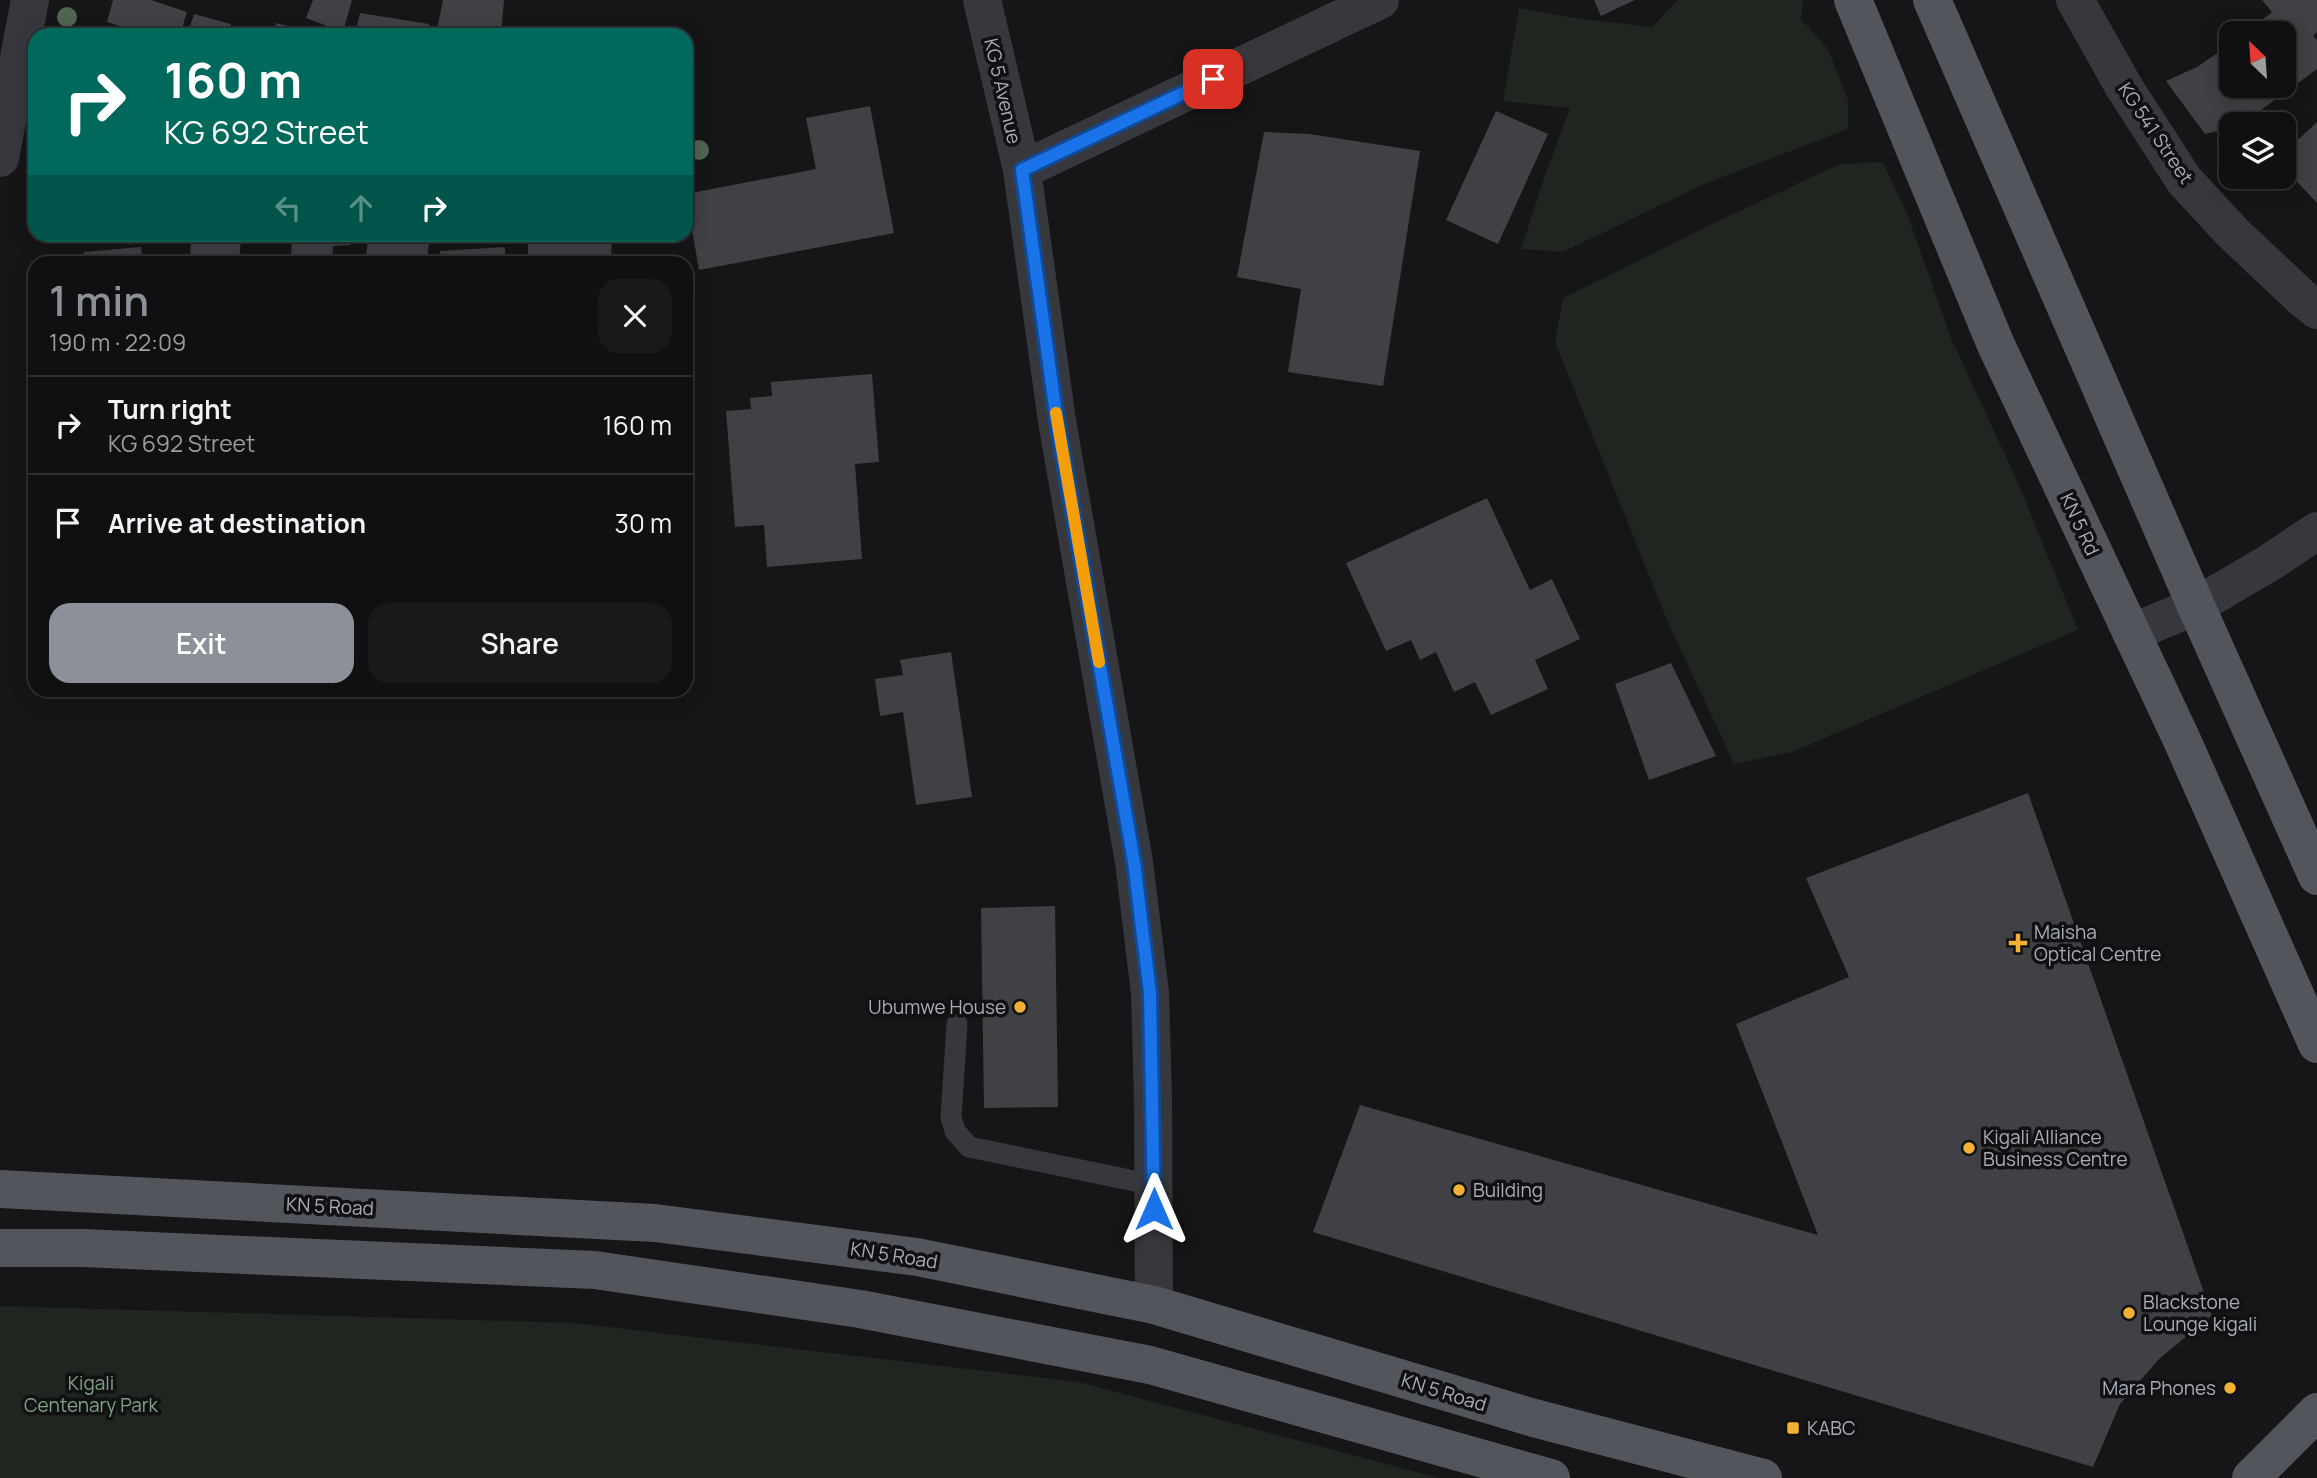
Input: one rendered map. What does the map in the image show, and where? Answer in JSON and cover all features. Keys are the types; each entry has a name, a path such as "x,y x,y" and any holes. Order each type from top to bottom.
{"main road":[{"name":"KN 5 Rd","path":"1853,0 1996,345 2181,738 2317,1044"},
{"path":"1932,0 2196,606 2317,876"},
{"name":"KN 5 Road","path":"0,1189 655,1223 917,1256 1154,1305 1534,1418 1763,1478"},
{"path":"0,1248 82,1248 595,1270 860,1309 1150,1365 1550,1478"},
{"path":"2251,1478 2317,1412"}],"street":[{"path":"0,158 30,0"},
{"name":"KG 5 Avenue","path":"982,0 1022,170 1057,421 1134,862 1150,993 1154,1305"},
{"path":"1022,170 1380,0"},
{"name":"KG 541 Street","path":"2075,0 2124,87 2184,180 2232,232 2317,310"},
{"path":"2131,633 2196,606 2269,564 2317,531"}],"lane":[{"path":"957,1024 951,1117 955,1131 970,1147 1154,1185"}],"green space":[{"path":"1678,0 1803,0 1801,19 1828,49 1848,100 1848,129 1704,184 1563,252 1521,249 1570,108 1503,101 1519,8 1574,18 1652,27"},
{"path":"1883,162 1908,216 1951,338 2019,485 2078,630 1792,752 1734,764 1667,620 1555,342 1563,298 1840,164"},
{"name":"Kigali Centenary Park","path":"0,1306 575,1323 1079,1382 1439,1478 0,1478"}],"building":[{"path":"113,0 151,0 187,12 182,28 126,28 107,22"},
{"path":"313,0 352,0 344,28 332,28 306,18"},
{"path":"443,0 504,0 502,28 437,28"},
{"path":"1594,0 1635,0 1601,16"},
{"path":"2262,0 2317,0 2317,32 2313,36 2317,40 2317,69 2296,84 2296,21 2261,21 2272,12"},
{"path":"360,13 429,24 428,28 357,28"},
{"path":"194,14 231,24 230,28 189,28"},
{"path":"276,23 295,28 275,28"},
{"path":"2219,52 2219,98 2277,98 2258,112 2219,112 2219,131 2205,134 2166,81 2197,67"},
{"path":"870,106 894,233 699,270 693,235 693,193 816,169 806,118"},
{"path":"1496,111 1548,134 1498,244 1446,220"},
{"path":"2317,122 2317,203 2296,181 2296,142"},
{"path":"1264,132 1309,134 1420,151 1383,386 1288,372 1301,289 1237,277"},
{"path":"191,242 241,242 240,256 190,256"},
{"path":"292,242 350,242 350,245 333,246 332,256 291,256"},
{"path":"368,242 429,242 428,256 366,256"},
{"path":"528,242 612,242 611,256 528,256"},
{"path":"141,247 142,256 84,256 84,252"},
{"path":"505,247 505,256 440,256 440,251"},
{"path":"872,374 879,462 855,464 862,559 767,567 764,525 735,527 726,411 751,409 750,398 772,396 771,382"},
{"path":"1487,498 1530,590 1552,579 1580,639 1535,660 1548,689 1491,715 1475,682 1454,692 1436,652 1420,660 1411,640 1386,651 1346,563"},
{"path":"951,652 972,797 916,805 903,712 880,716 875,679 903,675 900,660"},
{"path":"1671,663 1716,756 1649,780 1615,684"},
{"name":"Kigali Alliance Business Centre","path":"2028,793 2212,1315 2159,1359 2120,1404 2093,1467 1313,1232 1360,1105 1818,1235 1736,1024 1849,977 1806,878"},
{"name":"Ubumwe House","path":"1055,906 1058,1107 984,1108 981,908"}],"slow traffic":[{"path":"1056,413 1099,662"}],"place":[{"name":"Maisha Optical Centre","path":"2018,943"},
{"name":"Ubumwe House","path":"1020,1007"},
{"name":"Kigali Alliance Business Centre","path":"1969,1148"},
{"name":"Building","path":"1459,1190"},
{"name":"Blackstone Lounge kigali","path":"2129,1313"},
{"name":"Mara Phones","path":"2230,1388"},
{"name":"KABC","path":"1793,1428"}],"route":[{"path":"1154,1209 1150,993 1134,862 1057,421 1022,170 1213,79"}]}
